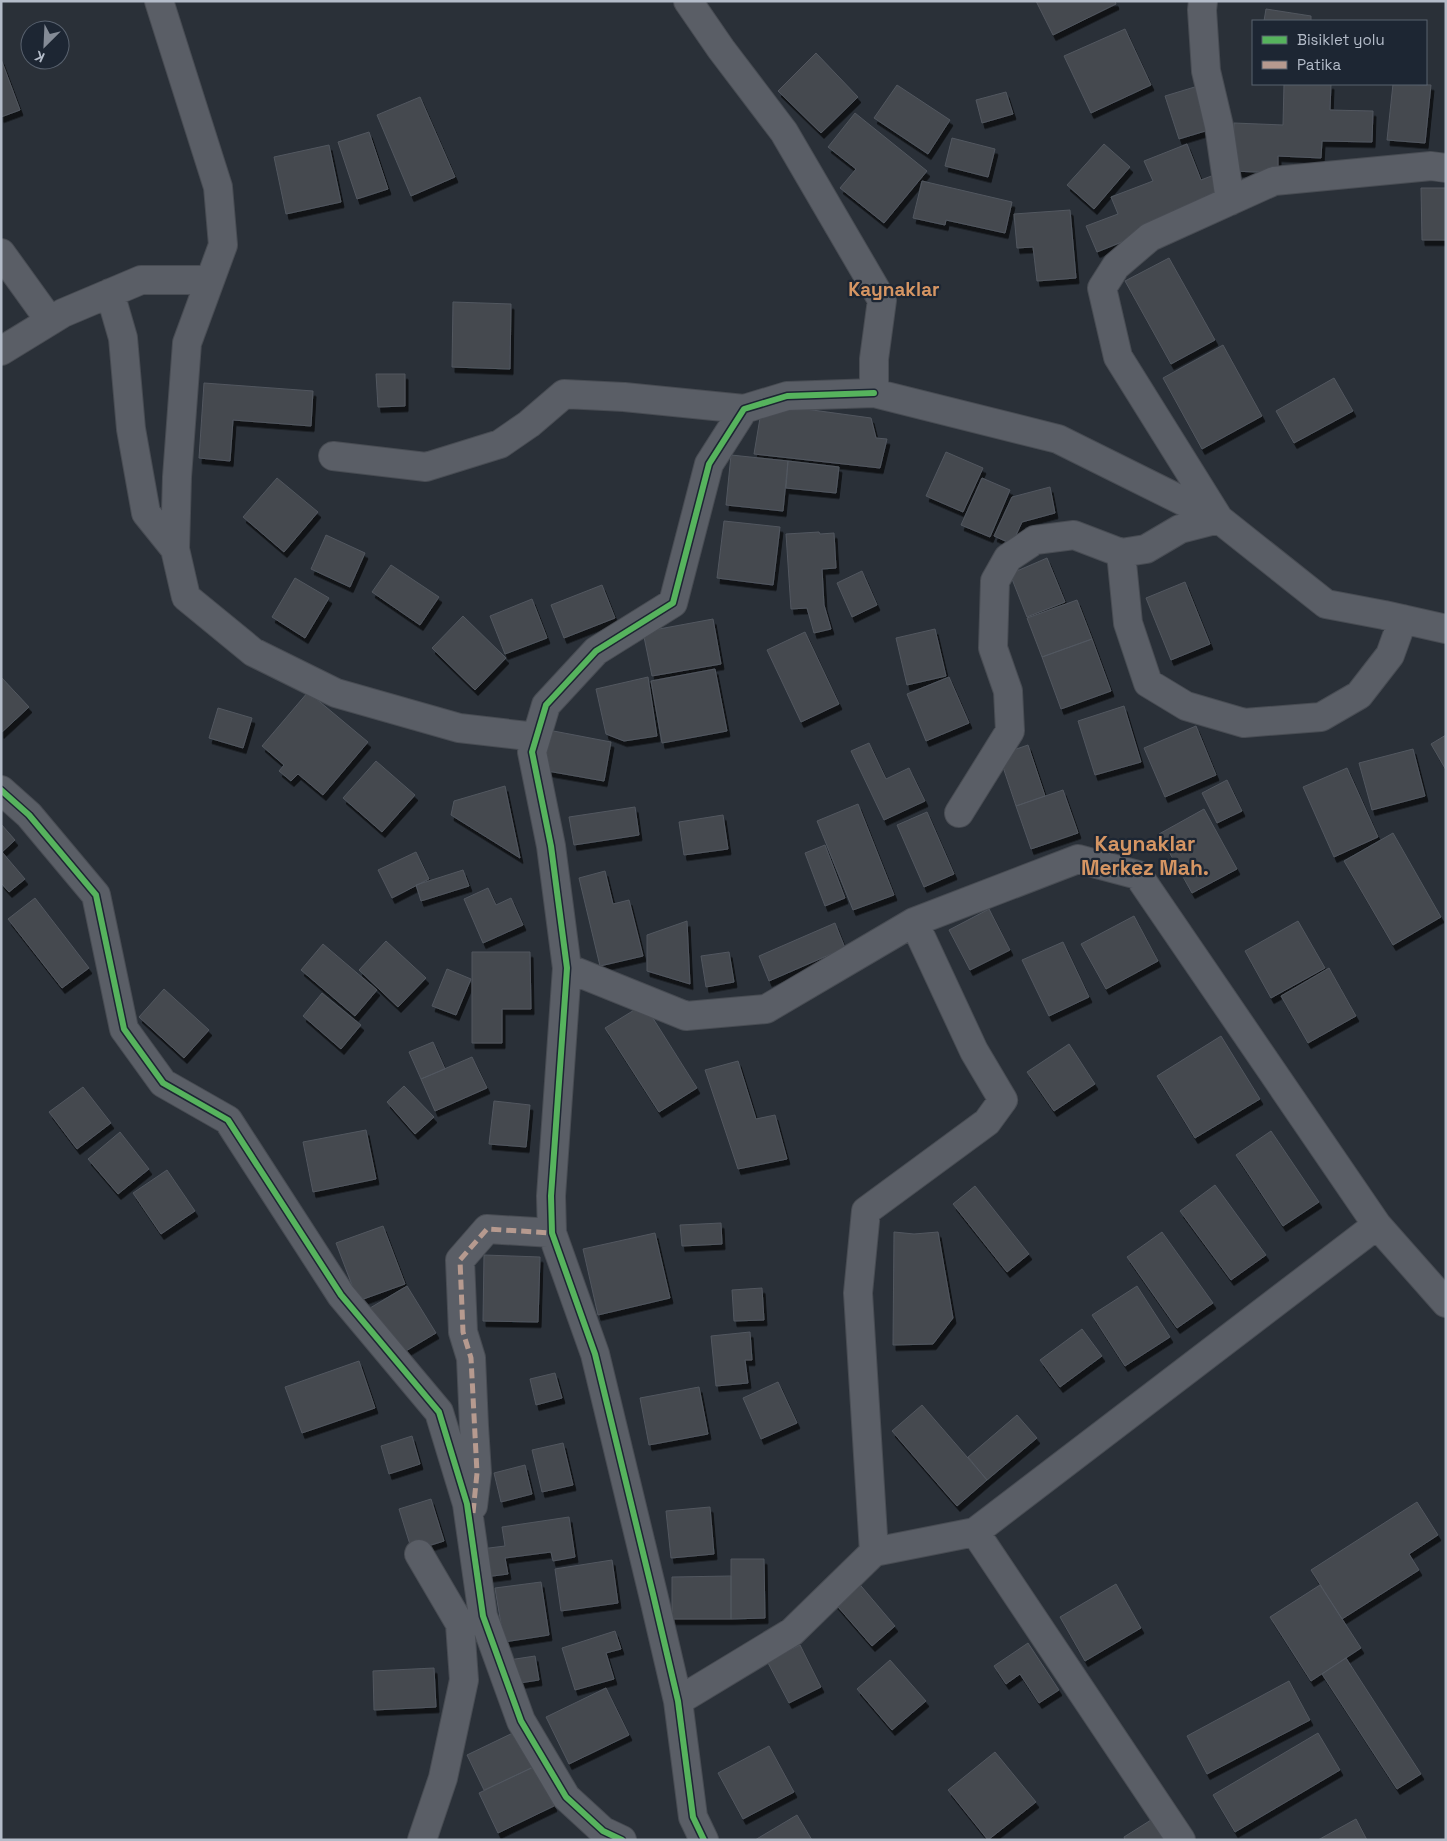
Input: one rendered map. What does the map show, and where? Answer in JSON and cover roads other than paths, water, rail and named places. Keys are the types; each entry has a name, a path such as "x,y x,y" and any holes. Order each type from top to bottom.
{"street":[{"path":"159,1 218,187 222,246 187,343 177,477 175,549 186,597 253,652 336,693 459,728 536,737"},
{"path":"688,1 721,49 784,132 882,300 874,359 874,393"},
{"path":"1203,1 1206,72 1219,126 1230,201"},
{"path":"1219,519 1118,357 1102,288 1116,266 1150,238 1274,181 1431,166 1446,168"},
{"path":"1,253 50,322"},
{"path":"1,351 63,313 141,280 210,280"},
{"path":"110,293 123,338 131,429 146,513 175,549"},
{"path":"333,456 426,467 500,444 529,424 564,394 624,397 744,409 786,396 874,393 1058,439 1219,519 1326,604 1446,629"},
{"path":"704,1840 694,1817 678,1701 595,1354 552,1232 551,1196 567,968 551,846 532,752 546,706 596,651 673,603 709,464 744,409"},
{"path":"959,813 1010,731 1008,691 993,648 995,581 1008,558 1035,540 1074,535 1121,553 1146,549 1180,529 1219,519"},
{"path":"1121,553 1128,623 1148,683 1186,706 1244,723 1321,716 1359,695 1390,656 1402,619"},
{"path":"1,790 29,815 96,895 124,1029 163,1083 228,1120 341,1295 439,1412 467,1504 471,1533"},
{"path":"567,968 686,1016 766,1009 914,922 1078,859 1138,875 1377,1225 1446,1303"},
{"path":"874,1552 858,1293 866,1211 987,1122 1003,1100 974,1051 914,922"},
{"path":"678,1701 792,1632 874,1552 975,1532 1377,1225"},
{"path":"422,1840 443,1778 464,1680 472,1620 471,1533 477,1472 470,1358 463,1332 460,1260 487,1229 552,1232"},
{"path":"975,1532 1181,1840"},
{"path":"419,1554 472,1620 521,1721 566,1797 603,1831 622,1840"}],"district":[{"name":"Kaynaklar","path":"894,289"},
{"name":"Kaynaklar Merkez Mah.","path":"1145,855"}]}
